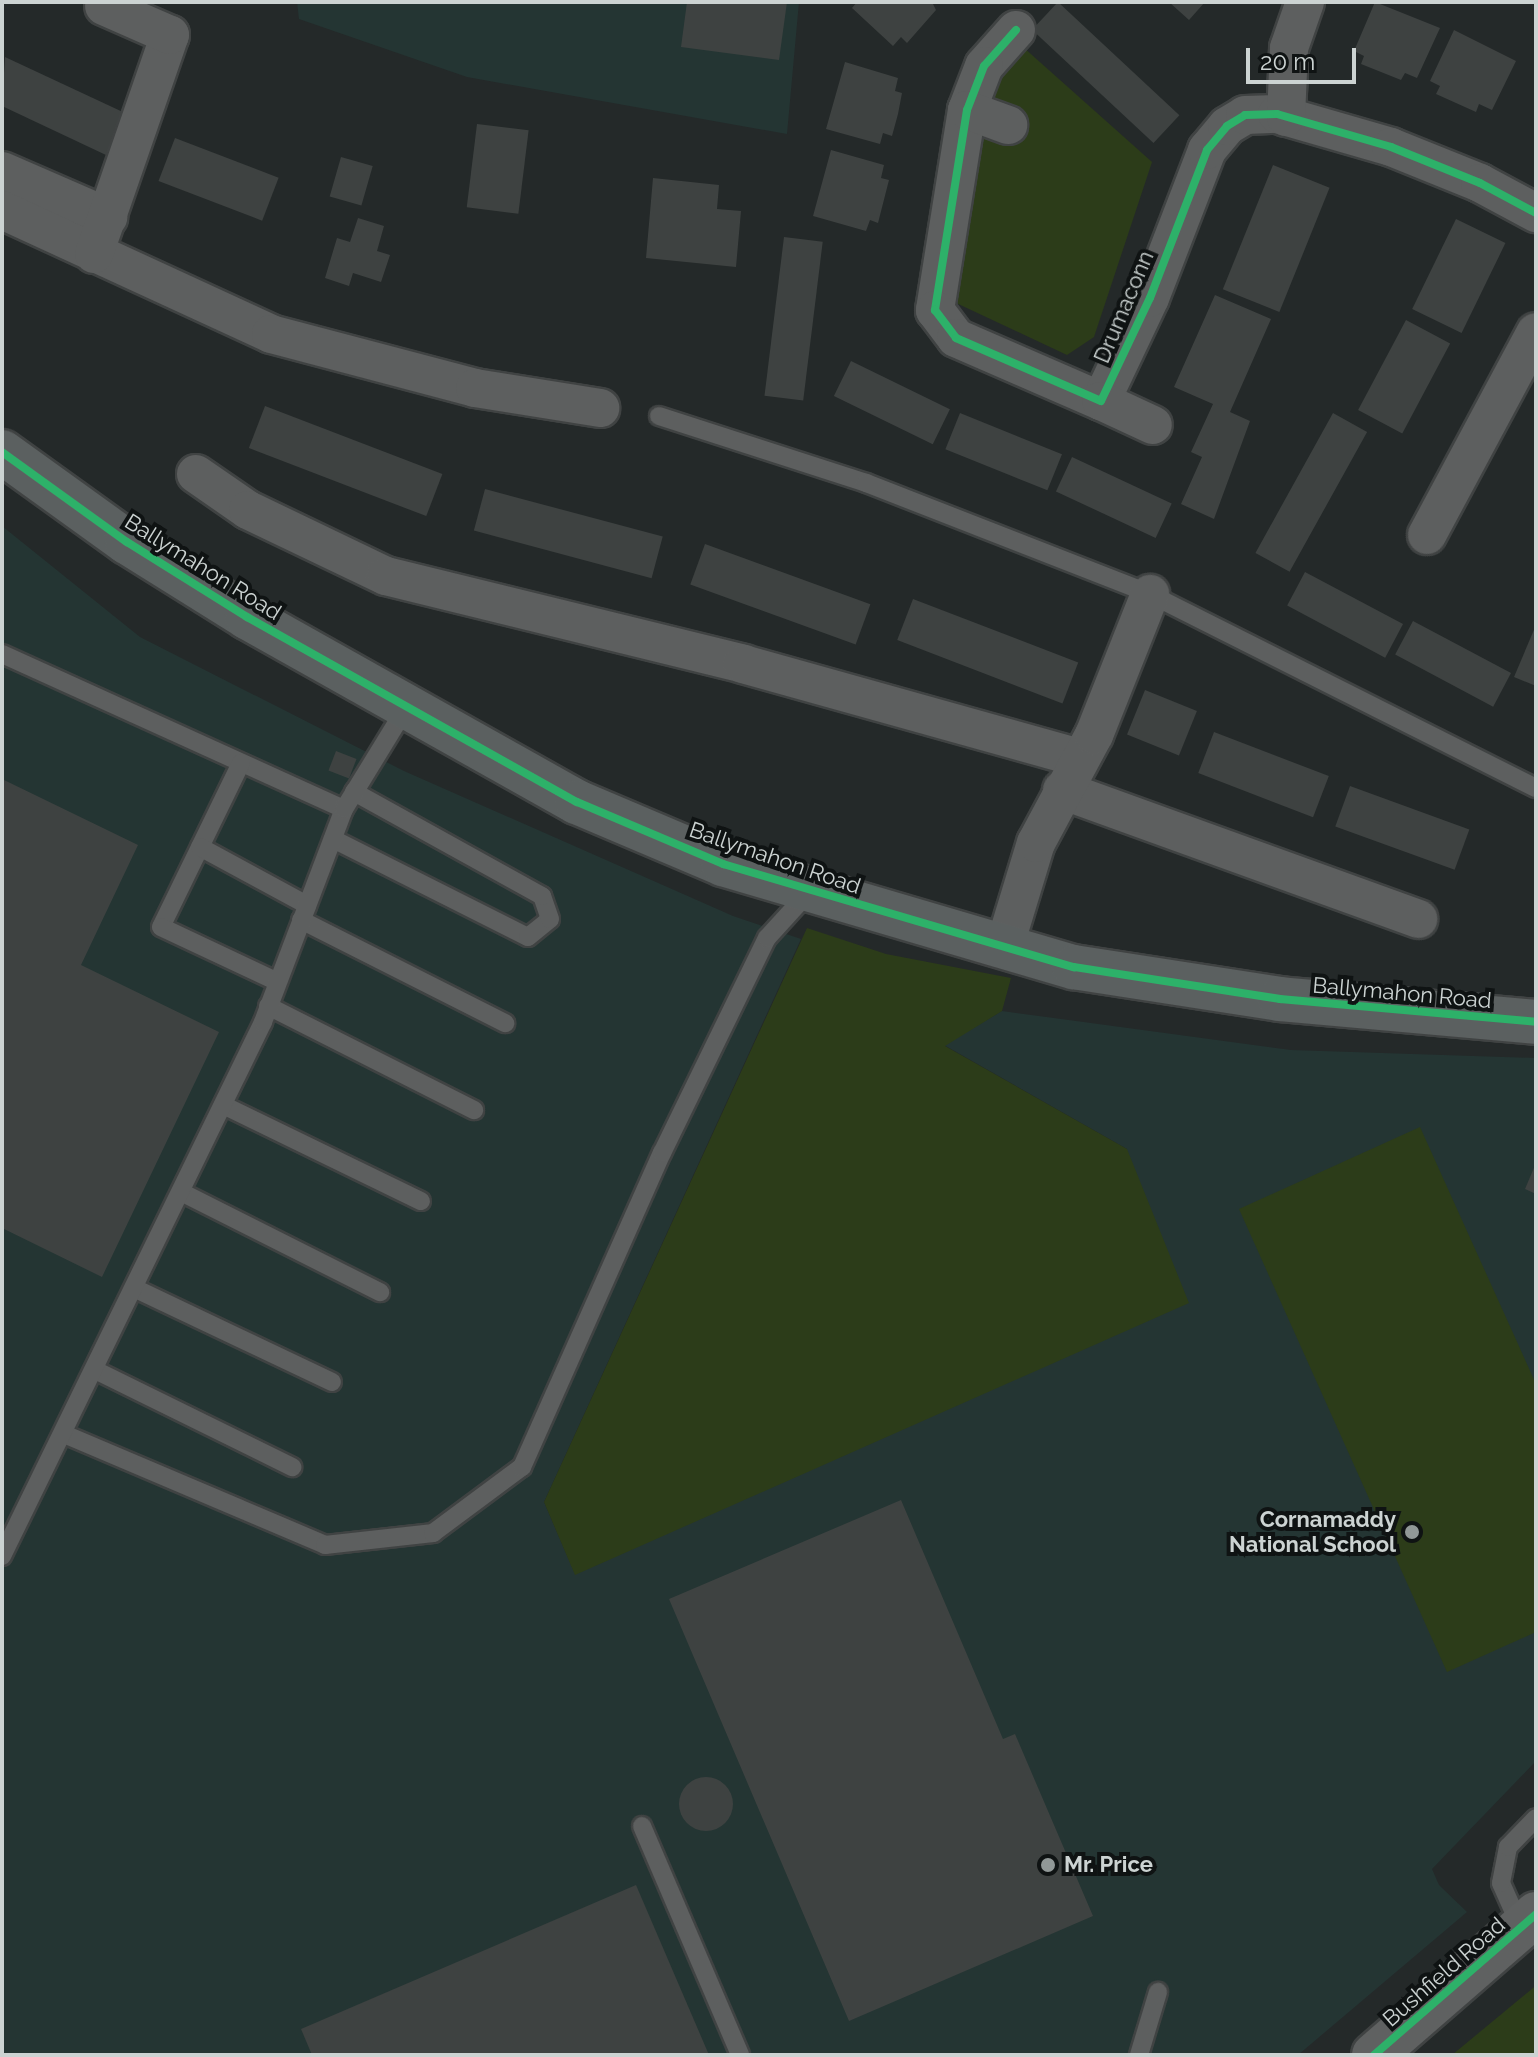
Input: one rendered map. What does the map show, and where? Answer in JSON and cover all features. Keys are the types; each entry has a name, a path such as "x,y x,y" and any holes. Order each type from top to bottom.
{"main road":[{"name":"Ballymahon Road","path":"2,452 127,542 234,610 577,802 723,864 808,893 1074,967 1280,999 1536,1022"},
{"name":"Bushfield Road","path":"1374,2055 1528,1921"}],"street":[{"path":"1286,117 1289,48 1305,2"},
{"path":"94,254 170,35 104,6"},
{"path":"1016,30 984,66 967,110 935,310 956,338 1153,425"},
{"path":"967,110 1008,125"},
{"name":"Drumaconn","path":"1101,401 1140,322 1207,150 1227,126 1245,115 1286,117 1429,161 1536,213"},
{"path":"2,171 108,217"},
{"path":"2,210 271,334 475,388 600,408"},
{"path":"1427,535 1536,332"},
{"path":"196,474 248,510 386,576 743,664 1071,774 1418,919"},
{"path":"1004,948 1036,843 1131,652 1150,594"}],"lane":[{"path":"659,416 866,483 1150,594 1536,788"},
{"path":"2,654 344,809"},
{"path":"2,1556 223,1105 278,982 344,809 407,706"},
{"path":"241,763 161,927 278,982"},
{"path":"333,839 528,937 550,919 542,896 354,792"},
{"path":"200,847 304,913 505,1023"},
{"path":"64,1434 325,1545 433,1533 522,1467 662,1153 767,938 808,893"},
{"path":"268,1006 474,1110"},
{"path":"223,1105 421,1201"},
{"path":"181,1192 380,1292"},
{"path":"134,1288 332,1382"},
{"path":"95,1370 292,1467"},
{"path":"1528,1921 1501,1883 1508,1847 1536,1818"},
{"path":"642,1826 740,2055"},
{"path":"1139,2055 1158,1992"}],"shaded area":[{"path":"297,2 799,2 787,134 467,77 299,19"},
{"path":"2,526 140,637 404,771 733,916 801,939 544,1502 575,1574 749,1494 1127,1149 944,1045 1002,1011 1291,1050 1536,1058 1536,1761 1432,1869 1439,1885 1467,1912 1298,2055 2,2055"}],"green space":[{"path":"1023,47 1152,162 1094,337 1067,355 954,302 994,79"},
{"path":"807,928 886,954 1011,978 1002,1011 945,1046 1127,1149 1189,1303 575,1575 544,1502"},
{"path":"1420,1127 1536,1384 1536,1632 1447,1672 1239,1209"},
{"path":"1536,1985 1536,2055 1452,2055 1533,1988"}],"building":[{"path":"687,2 787,2 779,60 681,47"},
{"path":"857,2 932,2 936,10 907,43 901,37 893,46 852,8"},
{"path":"1058,2 1179,115 1153,143 1032,30"},
{"path":"1169,2 1205,2 1189,20"},
{"path":"1375,2 1440,28 1417,78 1405,73 1401,80 1361,64 1364,56 1354,51"},
{"path":"1454,30 1516,61 1492,110 1479,104 1476,112 1436,94 1440,86 1430,81"},
{"path":"5,57 125,113 106,155 2,106"},
{"path":"845,62 898,78 895,91 902,93 892,136 883,133 880,144 826,129"},
{"path":"477,124 529,130 518,214 467,207"},
{"path":"175,138 279,178 262,221 159,181"},
{"path":"831,150 884,165 881,178 889,180 878,223 870,220 866,231 813,216"},
{"path":"341,157 373,166 361,206 330,196"},
{"path":"1273,165 1330,188 1279,312 1223,289"},
{"path":"653,178 719,185 717,209 741,211 736,267 646,258"},
{"path":"358,218 384,226 377,251 390,255 381,282 353,273 349,286 325,278 337,238 350,242"},
{"path":"1456,219 1505,243 1462,333 1412,309"},
{"path":"784,237 823,242 803,401 765,396"},
{"path":"1215,295 1271,319 1230,412 1250,421 1214,519 1181,504 1202,457 1191,452 1213,404 1174,387"},
{"path":"1406,320 1450,343 1402,434 1358,410"},
{"path":"851,361 950,409 933,444 834,396"},
{"path":"265,406 442,474 426,516 249,448"},
{"path":"960,413 1062,454 1047,490 945,449"},
{"path":"1333,413 1367,432 1290,572 1255,553"},
{"path":"1072,457 1172,503 1156,538 1056,491"},
{"path":"485,489 663,537 652,578 474,531"},
{"path":"705,544 870,604 856,645 690,584"},
{"path":"1305,572 1403,624 1385,658 1287,606"},
{"path":"913,599 1078,662 1062,704 897,640"},
{"path":"1413,621 1511,673 1493,707 1395,655"},
{"path":"1536,625 1536,686 1514,677"},
{"path":"1145,690 1197,711 1179,755 1127,735"},
{"path":"1214,732 1329,776 1313,817 1198,773"},
{"path":"336,751 357,759 349,778 328,771"},
{"path":"2,779 138,845 81,965 219,1032 102,1277 2,1228"},
{"path":"1350,786 1469,829 1455,870 1335,826"},
{"path":"1536,1163 1536,1194 1525,1189"},
{"path":"901,1500 1003,1739 1015,1734 1093,1916 849,2021 669,1599"},
{"path":"706,1777 725,1785 733,1804 725,1823 706,1831 687,1823 679,1804 687,1785"},
{"path":"636,1885 709,2055 312,2055 301,2029"}],"cycle path":[{"path":"1016,30 984,66 967,110 935,310 956,338 1101,401 1150,298 1207,150 1227,126 1245,115 1277,114 1391,147 1480,183 1536,213"},
{"path":"2,452 127,542 247,617 577,802 723,864 1074,967 1280,999 1536,1022"},
{"path":"1374,2055 1536,1914"}],"place":[{"name":"Cornamaddy National School","path":"1412,1532"},
{"name":"Mr. Price","path":"1048,1865"}]}
